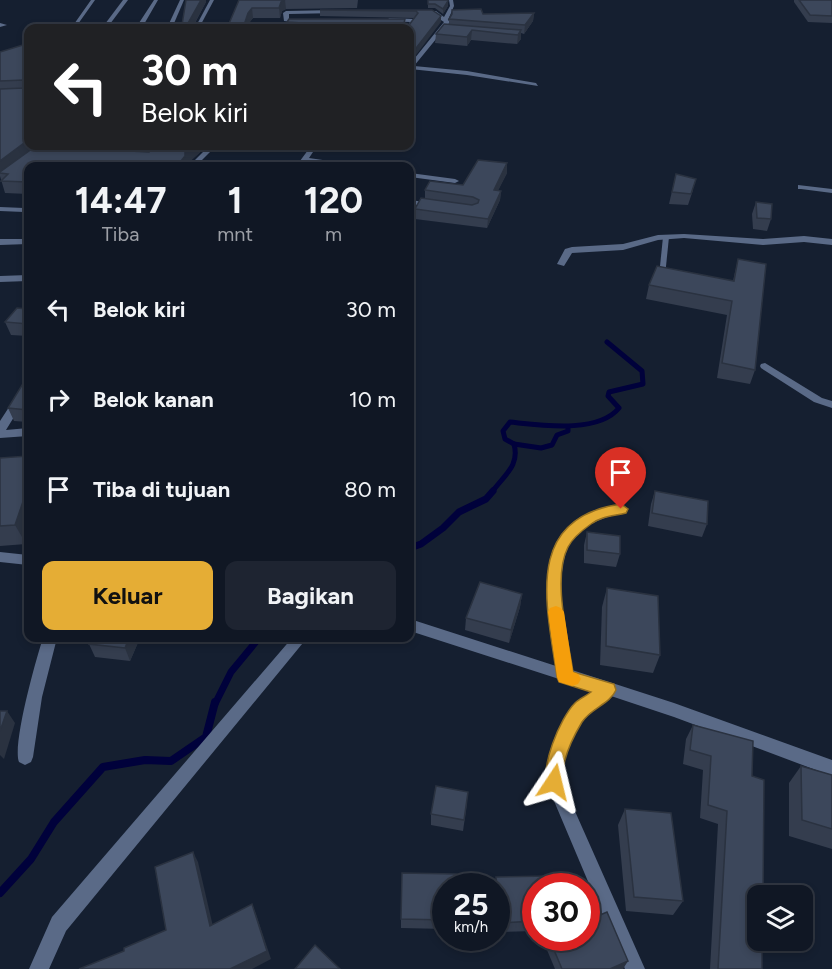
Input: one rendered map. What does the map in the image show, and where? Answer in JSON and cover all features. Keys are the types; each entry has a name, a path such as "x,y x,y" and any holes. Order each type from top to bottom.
{"street":[{"path":"74,24 93,0"},
{"path":"108,24 126,0"},
{"path":"142,24 156,0"},
{"path":"171,24 182,0"},
{"path":"199,24 212,0"},
{"path":"414,62 447,22 445,20 452,6 451,0"},
{"path":"418,11 434,12 445,20"},
{"path":"314,21 287,21 286,13 348,12"},
{"path":"385,20 414,21 412,24"},
{"path":"414,67 459,72 536,85"},
{"path":"196,162 209,150"},
{"path":"414,176 455,181"},
{"path":"801,187 832,191"},
{"path":"414,203 441,207"},
{"path":"0,208 24,210"},
{"path":"561,264 568,251 623,247 666,237 684,236 763,243 804,239 832,242"},
{"path":"0,242 24,242"},
{"path":"0,279 24,278"},
{"path":"765,366 818,400 832,405"},
{"path":"0,432 24,393"},
{"path":"0,432 24,432"},
{"path":"565,677 556,612 555,573 562,542 586,520 606,511 621,509"},
{"path":"0,557 24,560"},
{"path":"414,627 674,710 832,768"},
{"path":"25,757 37,680 49,642"},
{"path":"39,969 59,924 297,642"},
{"path":"608,690 580,710 573,720 555,761 554,782 635,969"}],"lane":[{"path":"442,30 453,31"},
{"path":"662,276 666,237"}],"building":[{"path":"186,0 201,0 188,24 182,24"},
{"path":"239,0 284,0 279,8 252,8 244,24 229,24"},
{"path":"428,0 448,1 443,9 435,4 428,4"},
{"path":"799,0 832,0 832,16 810,15"},
{"path":"481,9 483,14 534,13 525,25 449,19 452,10"},
{"path":"320,10 432,10 441,16 414,51 414,24 410,24 418,13 416,11"},
{"path":"289,19 405,19 404,23 406,24 287,22"},
{"path":"444,24 521,30 518,35 472,30 467,37 436,34"},
{"path":"24,45 24,80 0,81 0,52"},
{"path":"24,88 24,143 0,161 0,89"},
{"path":"30,150 149,152 151,150 187,150 180,162 24,162 24,182 1,181 8,174 0,172"},
{"path":"478,160 507,163 494,190 501,191 488,219 415,209 421,198 472,205 478,203 479,200 473,197 425,190 430,181 463,185"},
{"path":"676,174 696,179 691,194 672,192"},
{"path":"756,202 772,204 771,219 757,218"},
{"path":"738,259 766,264 755,370 722,363 732,301 649,285 657,266 734,281"},
{"path":"17,308 24,309 24,324 5,322"},
{"path":"24,382 24,410 8,408"},
{"path":"24,456 24,499 15,525 0,526 0,458"},
{"path":"655,491 708,501 707,524 652,513"},
{"path":"587,532 620,536 620,554 587,550"},
{"path":"480,582 522,594 511,630 466,618"},
{"path":"607,588 658,596 660,655 606,646"},
{"path":"90,642 127,642 125,648 89,644"},
{"path":"0,711 7,711 0,731"},
{"path":"693,725 753,741 752,776 764,780 763,885 747,885 747,951 762,951 762,969 718,969 727,811 708,805 711,756 690,750"},
{"path":"801,766 832,775 832,829 802,820"},
{"path":"436,786 468,792 464,820 431,814"},
{"path":"625,809 671,813 683,901 634,897"},
{"path":"193,852 210,926 252,904 267,951 230,969 79,969 124,951 124,948 166,930 155,867"},
{"path":"402,873 432,874 432,920 401,919"},
{"path":"510,877 522,877 522,922 510,922"},
{"path":"607,912 628,961 610,969 562,969 554,951 600,951 600,915"},
{"path":"315,945 340,969 295,969"}],"waterway":[{"path":"514,444 505,439 503,431 510,422 568,426 597,422 610,416 619,408 608,396 609,392 643,384 642,371 607,342"},
{"path":"514,444 541,448 552,445 557,435 568,431 568,427"},
{"path":"492,492 513,464 514,444"},
{"path":"414,547 443,528 459,512 486,499 493,491"},
{"path":"215,704 231,672 256,642"},
{"path":"0,893 31,859 54,822 103,767 145,760 171,761 206,737 215,702"}],"slow traffic":[{"path":"556,612 565,677 572,679"}],"route":[{"path":"554,782 555,761 573,720 591,700 608,690 565,677 556,612 555,573 558,555 562,542 586,520 606,511 621,509"}]}
